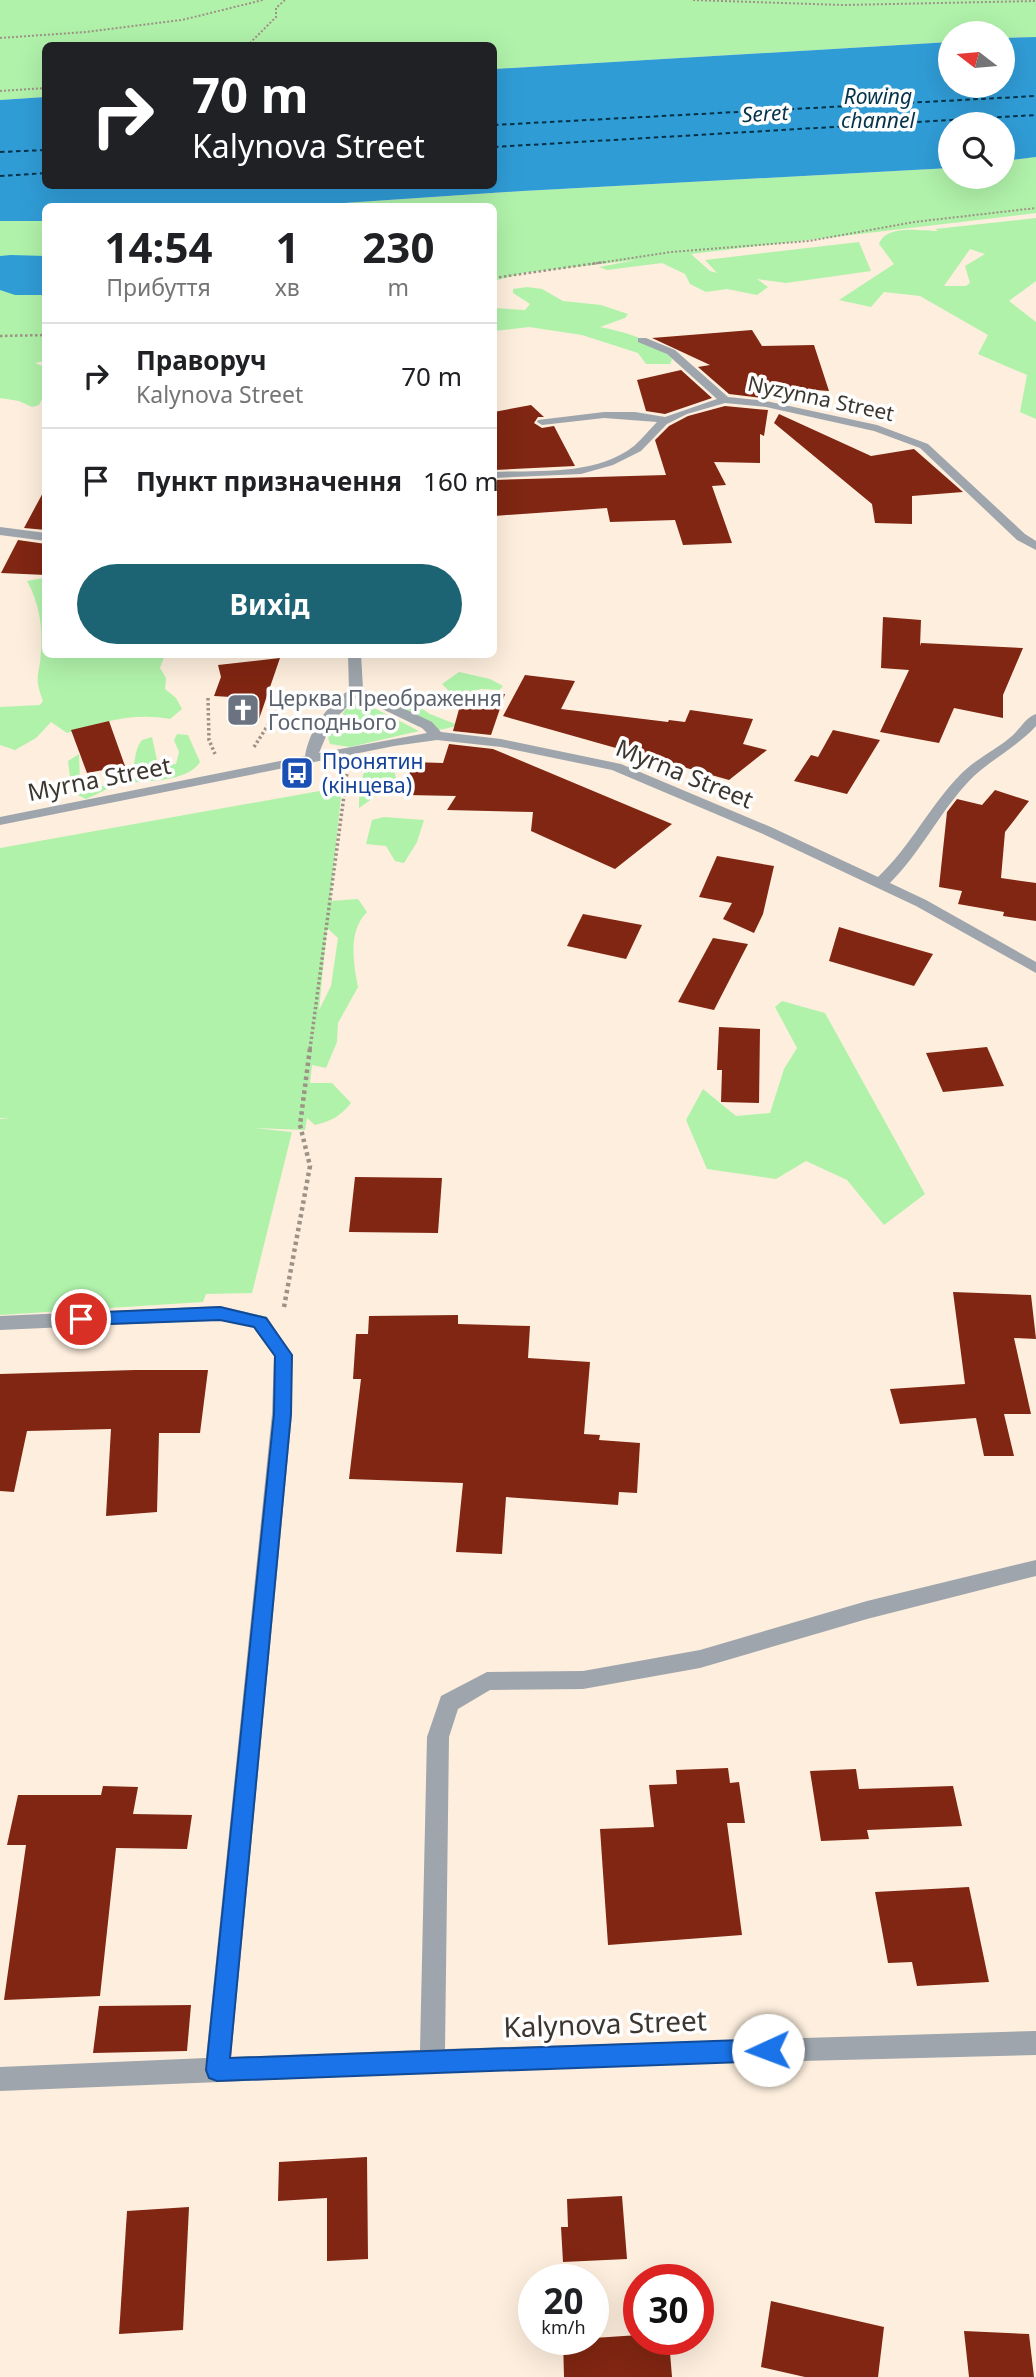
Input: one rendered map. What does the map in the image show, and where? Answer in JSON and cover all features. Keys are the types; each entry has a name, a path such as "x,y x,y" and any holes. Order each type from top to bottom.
{"street":[{"path":"642,340 671,352 725,400"},
{"name":"Nyzynna Street","path":"497,475 576,472 609,463 637,449 666,420 683,412 725,400 766,404 877,428 924,446 1021,537 1036,546"},
{"path":"542,422 611,414 649,416 666,420"},
{"path":"0,531 42,536"},
{"path":"354,658 356,691"},
{"path":"356,691 427,725 438,736"},
{"path":"311,758 314,738 340,702 356,691"},
{"path":"880,884 906,859 934,813 966,776 1018,738 1036,718"},
{"name":"Myrna Street","path":"0,821 311,758 438,736 501,743 616,767 768,831 920,903 1036,968"},
{"path":"0,1323 220,1314 260,1322 283,1355 282,1414 217,2070"},
{"path":"432,2061 438,1737 449,1703 487,1681 583,1680 700,1659 867,1610 1036,1568"},
{"name":"Kalynova Street","path":"0,2079 432,2061 1036,2043"}],"path":[{"path":"245,0 258,1"},
{"path":"0,38 86,32 182,20 263,0"},
{"path":"251,42 276,17 276,8 285,0"},
{"path":"693,0 831,5 1036,1"},
{"path":"0,91 42,88"},
{"path":"497,278 671,252 809,241 914,222 1036,208"},
{"path":"0,336 42,335"},
{"path":"251,751 286,697"},
{"path":"208,698 209,740 216,756 224,755"},
{"path":"274,1342 286,1299 310,1166 300,1125 348,764"}],"green space":[{"path":"0,0 1036,0 1036,37 1015,38 1015,21 938,21 938,43 497,69 497,42 42,42 42,97 0,100"},
{"path":"1036,157 1036,213 691,254 710,271 717,273 705,260 859,242 871,271 786,283 757,279 768,287 757,295 727,289 706,292 690,284 685,274 662,263 607,270 599,267 636,260 523,273 497,280 497,203 345,203 938,169 938,189 1015,189 1015,160"},
{"path":"1036,218 1036,281 1009,301 1036,322 1036,419 1020,412 1027,375 978,354 988,335 920,296 884,292 871,307 839,300 894,264 879,244 883,238 896,231 938,231 935,229","holes":["970,249 985,254 965,266 970,283 966,286 944,286"]},
{"path":"0,221 42,221 42,362 35,363 42,366 42,399 39,405 32,407 19,401 0,398"},
{"path":"513,289 542,289 563,301 601,305 628,314 625,318 600,327 648,342 672,359 670,364 646,364 638,353 582,335 529,327 497,331 497,308 525,310 530,304 513,293"},
{"path":"42,578 42,658 164,658 160,668 166,678 165,689 176,698 182,709 170,719 131,717 67,733 51,722 36,738 15,750 0,745 0,707 40,705 43,701 38,680 41,624 35,597 27,581"},
{"path":"459,672 490,679 503,686 499,690 482,689 453,695 442,684"},
{"path":"407,699 430,714 458,725 429,729 412,724 386,708 397,700"},
{"path":"354,704 368,705 419,731 350,747 330,744 328,737 345,710"},
{"path":"177,734 188,735 200,762 185,774 117,785 86,799 72,792 68,761 79,754 80,782 108,786 129,777 142,740 152,737 157,760 164,765 176,764 179,752 174,740"},
{"path":"378,757 390,757 397,781 359,808 364,773"},
{"path":"342,787 330,901 358,899 367,912 354,937 358,987 338,1023 337,1042 326,1068 312,1065 310,1083 332,1083 351,1103 339,1115 326,1122 315,1125 307,1118 305,1130 254,1128 292,1132 252,1293 206,1294 203,1302 0,1315 0,1119 10,1119 0,1118 0,848","holes":["327,928 338,938 331,986 319,1010"]},
{"path":"384,817 424,820 417,842 404,863 395,861 386,846 366,844 372,820"},
{"path":"782,1001 825,1013 925,1194 884,1225 847,1180 806,1161 776,1179 707,1169 686,1120 703,1089 736,1116 770,1113 784,1069 797,1048 775,1007"}],"water":[{"name":"Rowing channel","path":"1036,37 1036,157 1015,160 1015,112 938,112 938,169 345,203 42,203 42,221 0,221 0,100 42,97 42,189 497,189 497,69 938,43 938,98 1015,98 1015,38"},
{"path":"0,256 42,256 42,295 15,295 0,290"}],"building":[{"path":"752,330 762,346 814,345 829,391 772,387 770,399 729,394 698,367 710,365 652,338"},
{"path":"681,370 712,398 665,414 646,411 637,380"},
{"path":"531,405 544,417 538,417 534,423 542,428 554,426 575,466 497,470 497,411"},
{"path":"725,406 768,410 764,436 760,434 760,463 714,462 726,485 712,486 732,543 683,545 675,520 610,522 607,508 497,516 497,480 666,475 655,440 669,426 688,416"},
{"path":"779,414 871,456 914,449 963,492 912,496 912,524 875,523 872,504 774,423"},
{"path":"42,494 42,530 24,528"},
{"path":"18,540 42,543 42,575 1,573"},
{"path":"883,617 921,620 920,646 921,643 1023,648 1003,695 1003,718 954,708 939,743 880,732 909,670 881,668"},
{"path":"280,658 259,719 248,698 214,696 221,677 218,665"},
{"path":"525,675 575,681 561,709 668,722 685,722 690,710 753,719 743,744 767,750 729,780 503,716"},
{"path":"464,691 505,694 491,735 453,731"},
{"path":"109,721 125,766 87,773 71,730"},
{"path":"833,730 880,740 847,794 794,781 811,755 818,757"},
{"path":"449,744 493,749 672,824 615,869 531,831 533,812 447,810 456,796 407,795 411,762 443,763"},
{"path":"995,790 1029,801 1005,832 1001,878 1036,883 1036,921 1003,916 1004,912 958,904 962,891 939,887 947,812 957,799 982,805"},
{"path":"717,856 774,866 763,914 754,933 723,919 732,903 699,897"},
{"path":"583,914 642,925 626,959 567,946"},
{"path":"839,927 933,954 914,986 829,961"},
{"path":"713,938 748,944 714,1010 678,1002"},
{"path":"719,1027 760,1029 759,1103 721,1102 722,1070 717,1070"},
{"path":"987,1047 1004,1086 943,1092 926,1053"},
{"path":"355,1177 442,1178 438,1233 349,1232"},
{"path":"953,1292 1031,1295 1036,1339 1014,1338 1031,1414 1004,1414 1014,1456 984,1456 976,1418 900,1424 890,1389 965,1384"},
{"path":"458,1315 458,1324 530,1326 528,1358 590,1362 584,1434 600,1435 599,1440 640,1443 637,1493 619,1492 618,1505 506,1497 502,1554 456,1552 463,1483 349,1479 361,1379 353,1379 356,1334 368,1334 369,1316"},
{"path":"208,1370 200,1433 159,1433 157,1512 106,1516 111,1429 27,1431 14,1492 0,1491 0,1374"},
{"path":"728,1768 730,1783 739,1782 745,1823 727,1823 742,1935 608,1945 600,1829 654,1827 649,1785 677,1784 676,1770"},
{"path":"856,1769 859,1789 953,1786 962,1826 867,1830 869,1839 821,1841 810,1771"},
{"path":"103,1786 138,1787 133,1814 192,1815 187,1849 116,1848 100,1996 4,2000 26,1845 7,1845 18,1795 101,1795"},
{"path":"969,1887 989,1982 917,1986 912,1962 888,1963 875,1892"},
{"path":"191,2005 187,2051 93,2053 99,2006"},
{"path":"367,2157 368,2259 327,2261 327,2198 278,2201 279,2162"},
{"path":"622,2196 627,2259 563,2262 561,2227 568,2227 567,2199"},
{"path":"189,2207 183,2330 119,2334 127,2211"},
{"path":"771,2301 884,2327 878,2377 805,2377 761,2367"},
{"path":"964,2331 1029,2334 1034,2377 969,2377"},
{"path":"623,2336 623,2355 670,2355 672,2377 564,2377 563,2355 609,2355 609,2337"}],"ferry route":[{"path":"497,125 1036,96"},
{"path":"497,147 1036,115"},
{"path":"0,152 42,150"},
{"path":"0,176 42,173"}],"place":[{"name":"Церква Преображення Господнього","path":"243,710"},
{"name":"Пронятин (кінцева)","path":"297,773"}],"route":[{"path":"81,1319 220,1314 260,1322 283,1355 282,1414 217,2070 768,2050"}],"water label":[{"name":"Seret","path":"765,113"}]}
